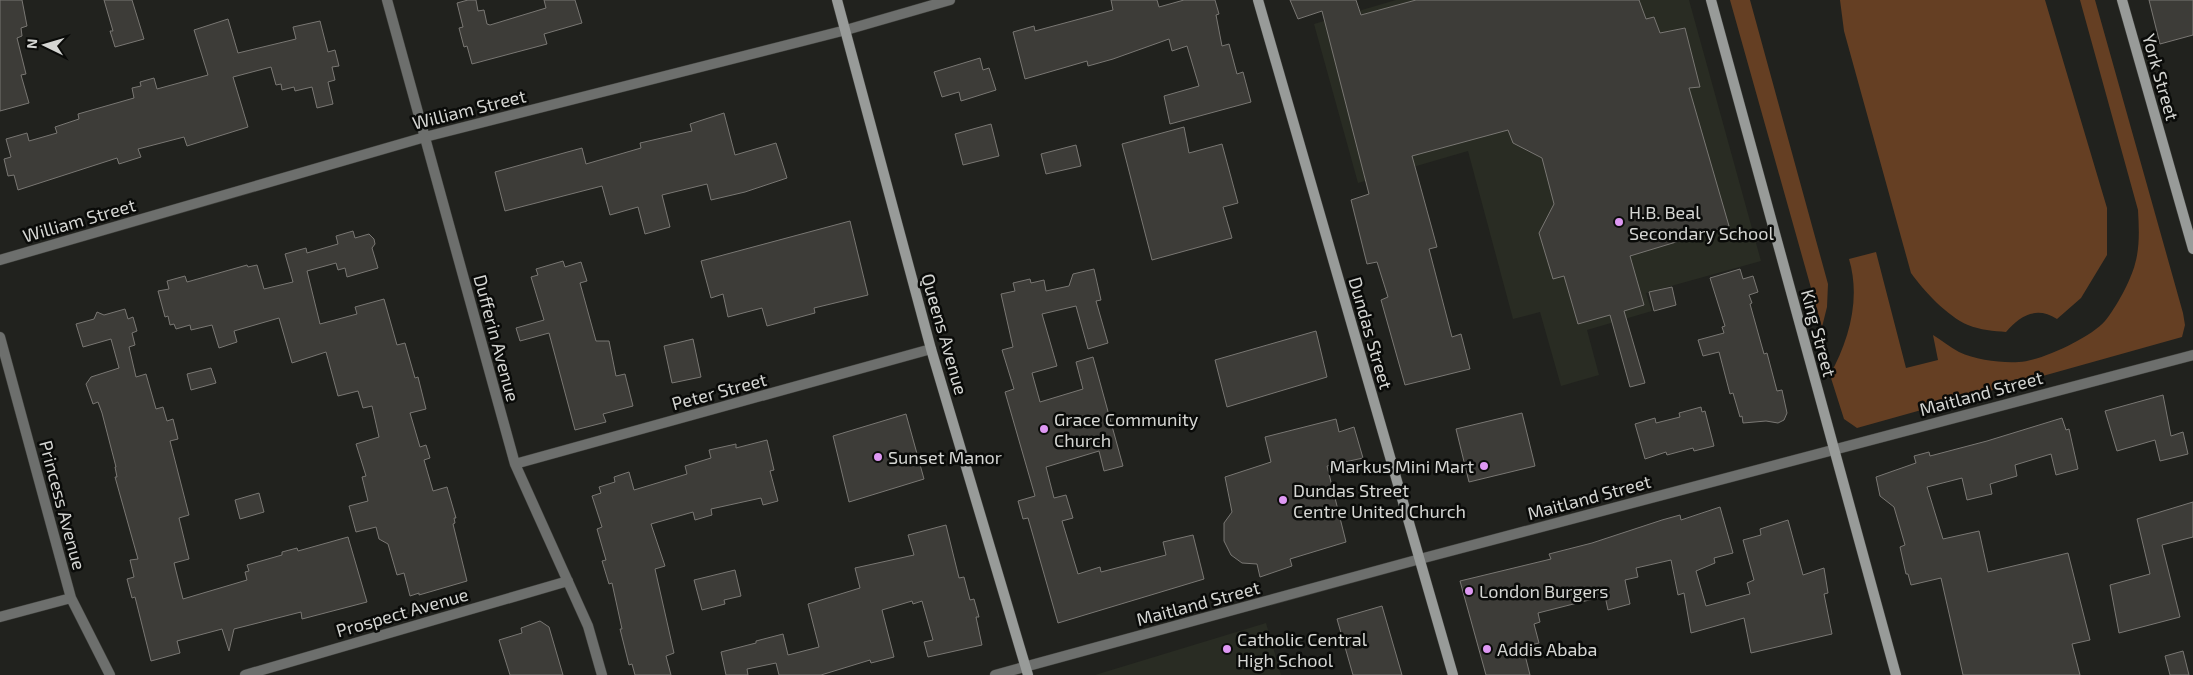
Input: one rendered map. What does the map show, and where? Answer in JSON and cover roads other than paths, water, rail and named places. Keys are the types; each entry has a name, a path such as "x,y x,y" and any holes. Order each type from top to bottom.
{"main road":[{"name":"Queens Avenue","path":"838,0 931,349 1027,671"},
{"name":"Dundas Street","path":"1258,0 1453,675"},
{"name":"King Street","path":"1711,0 1896,675"},
{"name":"York Street","path":"2122,0 2193,249"}],"street":[{"name":"Dufferin Avenue","path":"387,0 515,464 588,626 602,675"},
{"name":"William Street","path":"0,260 425,137 846,30 950,0"},
{"name":"Princess Avenue","path":"0,337 71,598 110,675"},
{"name":"Peter Street","path":"515,464 931,349"},
{"name":"Maitland Street","path":"995,675 1027,671 1420,559 2193,355"},
{"name":"Prospect Avenue","path":"245,675 568,580"},
{"path":"0,617 71,598"}],"place":[{"name":"H.B. Beal Secondary School","path":"1619,222"},
{"name":"Grace Community Church","path":"1044,429"},
{"name":"Sunset Manor","path":"878,457"},
{"name":"Markus Mini Mart","path":"1484,466"},
{"name":"Dundas Street Centre United Church","path":"1283,500"},
{"name":"London Burgers","path":"1469,591"},
{"name":"Catholic Central High School","path":"1227,649"},
{"name":"Addis Ababa","path":"1487,649"}]}
